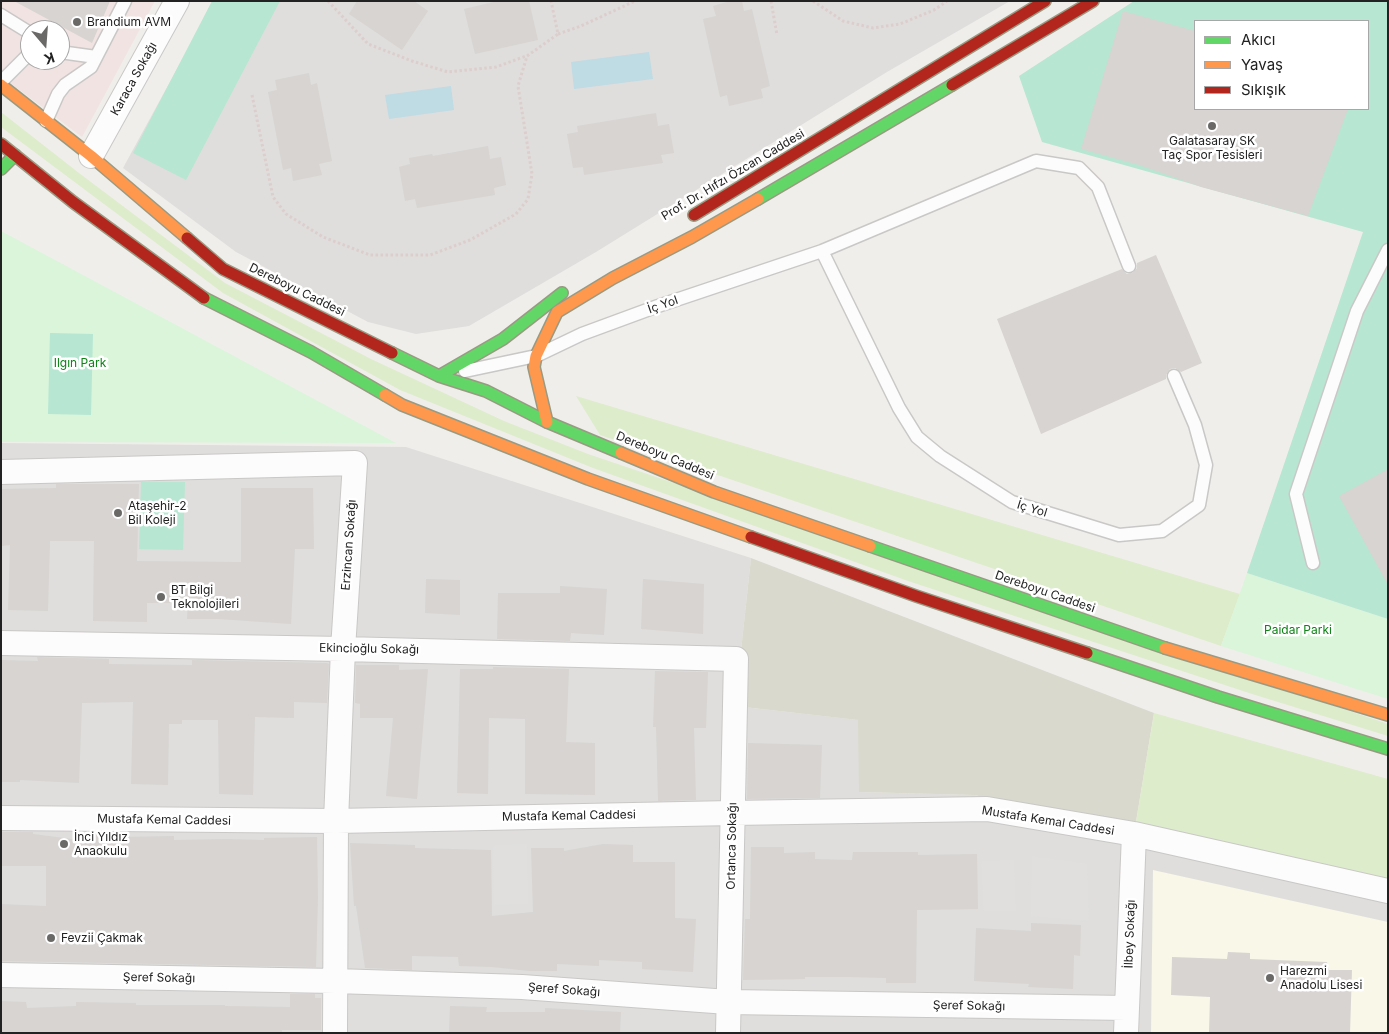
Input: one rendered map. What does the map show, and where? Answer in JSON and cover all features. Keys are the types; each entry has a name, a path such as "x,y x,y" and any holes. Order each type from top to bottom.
{"main road":[{"name":"Prof. Dr. Hıfzı Özcan Caddesi","path":"682,222 1045,1"},
{"path":"547,422 534,367 536,356 556,312 613,278 692,237 824,161 1093,1"},
{"name":"Dereboyu Caddesi","path":"1,84 91,156 223,269 439,376 486,391 547,422 714,492 1138,638 1388,714"},
{"path":"1,144 73,202 203,298 311,352 402,406 588,479 916,596 1218,697 1388,749"},
{"path":"1,170 15,155"},
{"path":"439,376 503,339 572,287"}],"street":[{"name":"Karaca Sokağı","path":"91,156 177,1"},
{"name":"Erzincan Sokağı","path":"1,472 355,463 343,649 336,821 335,1033"},
{"name":"Ekincioğlu Sokağı","path":"1,643 736,659"},
{"name":"Ortanca Sokağı","path":"728,1033 736,659"},
{"name":"Mustafa Kemal Caddesi","path":"1,818 336,821 987,810 1134,834 1388,891"},
{"name":"İlbey Sokağı","path":"1126,1033 1134,834"},
{"name":"Şeref Sokağı","path":"1,975 335,981 522,987 728,1002 1127,1008"}],"lane":[{"path":"46,121 58,94 65,86 91,67 126,1"},
{"path":"1,15 20,27"},
{"path":"70,53 96,57"},
{"path":"1,84 20,64"},
{"name":"İç Yol","path":"439,376 536,356 582,334 649,309 822,251 1036,161 1079,168 1098,187 1129,266"},
{"path":"1314,563 1296,494 1357,311 1388,250"},
{"name":"İç Yol","path":"822,251 899,408 917,437 940,456 1012,502 1118,535 1162,531 1199,505 1206,465 1195,425 1174,376"}],"path":[{"path":"328,1 368,44 412,62 448,72 496,67 527,56 558,34 581,26 635,1"},
{"path":"551,1 558,34"},
{"path":"771,1 777,35"},
{"path":"813,1 843,21 873,28 900,24 934,10 947,1"},
{"path":"252,95 273,197 286,214 323,237 370,255 430,255 470,240 516,214 528,199 532,174 518,86 527,56"}],"shaded area":[{"path":"1,1 155,1 82,137 1,76"},
{"path":"214,1 1010,1 887,72 596,252 469,326 416,334 368,322 236,252 123,168"},
{"path":"1,443 406,447 751,558 735,706 859,720 859,792 975,795 1134,834 1388,883 1388,1033 1,1033"},
{"path":"751,558 1154,713 1134,834 975,795 859,792 858,720 735,706"},
{"path":"527,844 528,904 494,905 493,845"},
{"path":"1032,856 1087,864 1089,921 1031,916"},
{"path":"1014,860 1016,911 984,911 981,861"},
{"name":"Harezmi Anadolu Lisesi","path":"1153,870 1388,922 1388,1033 1151,1033"}],"green space":[{"path":"212,1 280,1 186,180 133,153"},
{"path":"1134,1 1388,1 1388,619 1247,573 1363,232 1042,142 1019,76"},
{"path":"1,112 225,283 371,359 504,421 588,454 1388,724 1388,736 1252,694 908,581 593,468 400,390 223,293 1,127"},
{"name":"Ilgın Park","path":"1,231 396,443 1,442"},
{"path":"50,333 93,334 91,415 48,414"},
{"path":"576,396 1240,594 1221,646 600,435"},
{"path":"141,482 185,482 183,550 139,549"},
{"name":"Paidar Parki","path":"1247,573 1388,619 1388,699 1221,646"},
{"path":"1154,713 1388,779 1388,883 1134,834"}],"water":[{"path":"649,52 653,79 574,89 571,62"},
{"path":"451,86 454,110 389,119 385,95"}],"building":[{"name":"Brandium AVM","path":"14,1 110,1 92,43 70,31 70,20 49,20"},
{"path":"357,1 414,1 428,11 402,50 349,14"},
{"path":"498,1 529,1 538,40 475,54 464,9"},
{"path":"730,1 742,1 744,11 752,9 770,86 761,89 763,98 729,106 727,95 720,97 703,19 716,16 713,6"},
{"path":"1123,11 1194,31 1194,110 1348,110 1308,216 1201,187 1139,165 1081,149"},
{"path":"309,73 311,85 317,83 332,161 319,164 322,175 293,181 291,168 283,170 268,92 277,90 275,80"},
{"path":"656,113 658,126 669,124 674,153 661,155 663,163 584,175 583,167 573,168 567,134 578,132 577,126"},
{"path":"488,146 490,159 501,157 506,185 494,188 495,195 417,208 415,199 405,201 399,167 410,164 409,158 432,154 433,156"},
{"path":"1156,255 1202,363 1181,372 1175,368 1170,369 1166,379 1041,434 997,319 1122,269 1127,274 1132,273 1137,268 1137,263"},
{"path":"1388,469 1388,585 1339,496"},
{"path":"56,484 139,484 137,561 241,562 241,488 313,488 314,549 295,549 291,624 187,619 188,603 147,603 147,622 93,621 94,541 50,541 48,611 8,610 10,545 1,546 1,489 56,488"},
{"path":"426,579 460,580 460,615 425,613"},
{"path":"643,579 704,584 703,634 641,629"},
{"path":"560,586 607,589 604,635 571,633 570,641 497,639 498,593 560,593"},
{"path":"37,657 109,659 109,664 192,665 192,660 327,663 329,664 327,703 294,702 294,718 255,717 253,795 219,794 218,720 182,720 182,724 169,724 168,785 131,784 133,702 82,703 79,783 20,780 20,782 1,782 1,660 38,661"},
{"path":"356,665 399,665 399,670 428,669 417,799 386,796 393,718 360,718 360,704 355,703"},
{"path":"493,667 569,669 566,742 595,743 595,795 525,794 525,719 489,718 488,794 457,793 460,669 493,669"},
{"path":"655,671 708,672 706,728 694,728 696,800 658,801 656,727 653,727"},
{"path":"748,743 822,745 820,798 747,799"},
{"path":"1,832 33,832 33,834 72,839 81,832 122,837 174,836 174,840 264,840 264,838 317,837 316,967 1,961 1,904 46,906 46,866 1,866"},
{"path":"350,843 415,845 415,848 491,850 492,916 533,912 531,848 564,848 564,851 603,844 633,845 633,862 675,862 675,918 696,919 693,972 642,969 642,962 599,960 599,966 557,964 557,971 529,971 459,966 458,957 412,956 412,970 365,968 356,906 354,906"},
{"path":"751,847 784,847 784,853 815,852 815,859 852,860 853,852 918,852 918,855 977,854 978,909 917,910 916,983 886,983 886,978 848,977 743,980 745,919 750,919"},
{"path":"1031,923 1081,925 1080,956 1074,955 1073,989 1028,987 1029,984 974,981 976,928 1031,931"},
{"path":"1228,952 1250,953 1250,959 1327,962 1329,970 1352,970 1350,1033 1209,1033 1210,997 1171,995 1172,957 1227,959"},
{"path":"290,994 315,994 315,998 321,998 321,1030 282,1030 282,1033 1,1033 1,1001 26,1002 27,1008 76,1006 76,1002 136,1003 136,1005 290,1007"},
{"path":"450,1006 487,1007 486,1012 545,1012 545,1008 621,1012 620,1033 449,1033"}],"traffic: fast":[{"path":"758,199 952,85"},
{"path":"1,169 15,155"},
{"path":"439,376 503,339 562,293"},
{"path":"204,298 311,352 385,395"},
{"path":"392,353 439,376 486,391 547,422 621,453"},
{"path":"870,546 1165,648"},
{"path":"1087,653 1218,697 1388,749"}],"traffic: slow":[{"path":"1,85 91,156 187,238"},
{"path":"547,422 534,367 536,356 557,312 613,278 692,237 758,199"},
{"path":"385,395 402,405 588,479 751,537"},
{"path":"621,453 714,492 870,546"},
{"path":"1165,648 1388,715"}],"traffic: jam":[{"path":"694,215 1045,1"},
{"path":"952,85 1093,1"},
{"path":"1,144 73,202 204,298"},
{"path":"187,238 223,269 392,353"},
{"path":"751,537 916,596 1087,653"}],"place":[{"name":"Brandium AVM","path":"77,22"},
{"name":"Galatasaray SK Taç Spor Tesisleri","path":"1212,126"},
{"name":"Ataşehir-2 Bil Koleji","path":"118,513"},
{"name":"BT Bilgi Teknolojileri","path":"161,597"},
{"name":"İnci Yıldız Anaokulu","path":"64,844"},
{"name":"Fevzii Çakmak","path":"51,938"},
{"name":"Harezmi Anadolu Lisesi","path":"1270,978"}]}
